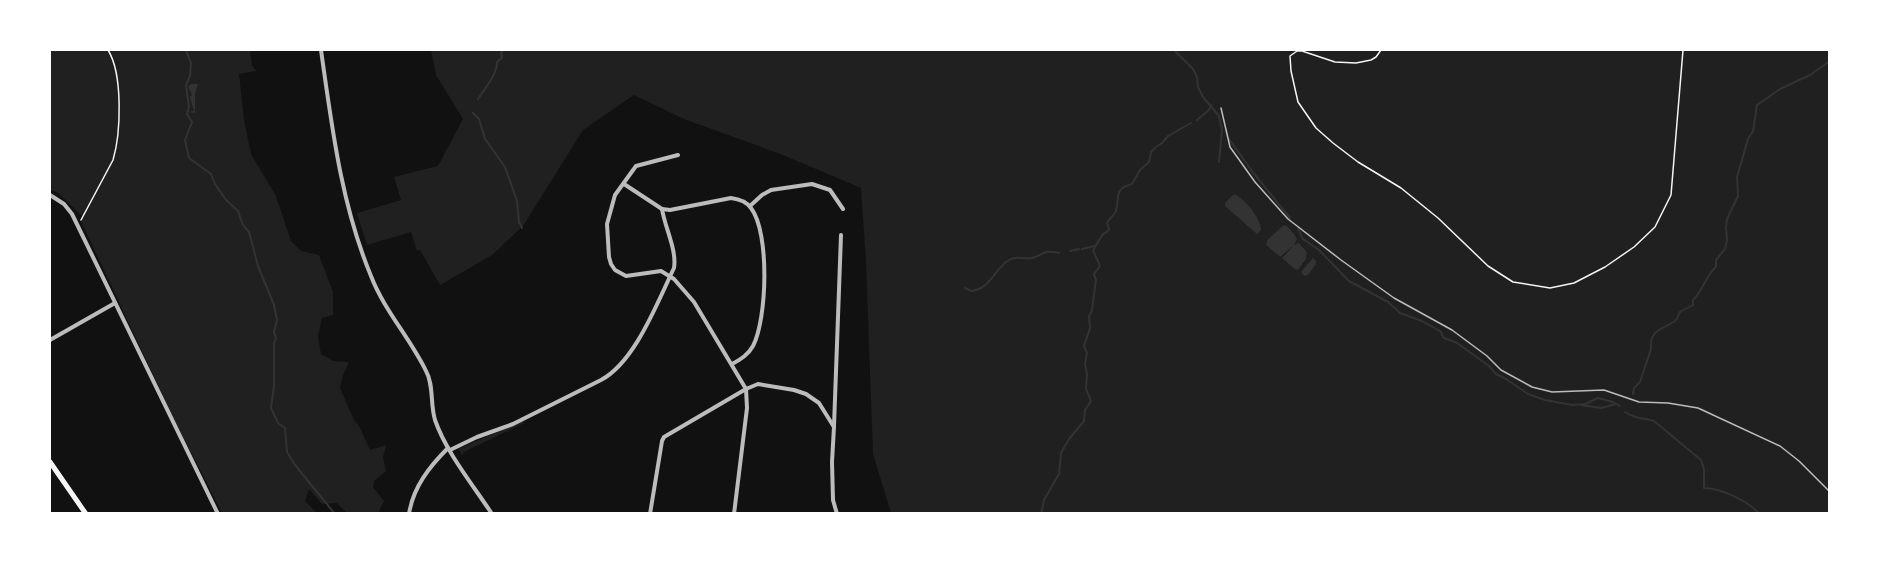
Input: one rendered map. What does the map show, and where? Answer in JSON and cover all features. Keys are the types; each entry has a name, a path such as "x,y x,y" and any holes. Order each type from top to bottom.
{"main road":[{"path":"50,462 86,513"}],"street":[{"path":"321,50 345,198 371,277 427,372 435,422 449,449 492,513"},
{"path":"678,155 636,166 615,195 607,224 607,241 611,264 615,270 626,276 661,271 670,276 694,302 746,389 747,408 734,513"},
{"path":"624,184 662,209 670,210 731,198 741,199 750,206 758,221 761,235 765,269 764,289 757,334 753,345 746,356 732,364"},
{"path":"750,206 771,190 812,184 830,190 843,209"},
{"path":"50,195 64,204 72,214 218,513"},
{"path":"409,513 415,492 426,474 449,449 513,424 610,375 624,362 674,268 674,258 662,209"},
{"path":"837,513 833,500 832,481 841,235"},
{"path":"50,340 115,303"},
{"path":"650,513 664,437 746,389 758,384 806,393 819,403 834,427"}],"lane":[{"path":"1221,108 1230,147 1255,182 1288,219 1394,298 1452,330 1487,356 1501,370 1532,387 1552,392 1604,390 1639,402 1668,403 1698,408 1780,446 1799,461 1830,492"}],"path":[{"path":"78,227 115,152 119,103 118,82 115,63 108,50"},
{"path":"1381,50 1371,60 1356,63 1335,62 1302,51 1297,51 1290,56 1298,102 1305,114 1316,128 1333,143 1358,162 1401,188 1438,218 1488,266 1513,282 1550,288 1574,283 1605,267 1634,247 1655,227 1671,195 1683,50"}],"shaded area":[{"path":"50,50 250,50 252,65 256,71 239,74 244,120 251,154 276,196 291,241 301,251 319,255 333,292 333,315 322,318 318,336 321,354 333,361 349,362 340,388 354,420 370,450 386,445 383,457 386,471 374,481 373,487 384,501 378,513 347,513 337,503 322,504 309,489 305,501 317,513 222,513 171,413 80,219 84,218 57,192 50,190"},
{"path":"431,50 1829,50 1829,513 891,513 873,454 861,188 783,155 684,119 634,95 583,130 523,226 492,255 440,285 420,250 417,251 411,232 367,245 357,213 401,200 394,177 438,166 463,119 436,75","holes":["1284,226 1280,257 1266,245 1267,240","1296,244 1301,245 1307,252 1303,264 1283,256"]},
{"path":"198,84 195,94 195,113 188,112 194,111 188,86"},
{"path":"1234,194 1243,200 1255,214 1261,230 1257,234 1225,206"},
{"path":"1284,225 1297,239 1294,245 1280,257 1266,245 1267,240"},
{"path":"1299,243 1307,252 1306,259 1298,270 1282,258 1294,245"},
{"path":"1313,258 1316,264 1308,275 1304,276 1301,272"},
{"path":"523,421 524,423 463,453 463,456 458,449"}],"waterway":[{"path":"186,50 191,63 190,76 186,85 189,107 187,114 192,122 185,140 189,158 211,174 226,200 238,211 243,225 249,232 277,320 274,332 276,338 271,408 278,423 285,428 287,452 335,514"},
{"path":"478,99 493,77 497,62 502,58 503,50"},
{"path":"1174,50 1193,69 1203,97 1219,116 1222,130 1219,162"},
{"path":"1633,394 1634,388 1640,382 1651,349 1652,337 1658,330 1676,320 1680,312 1693,305 1693,300 1716,267 1716,260 1725,249 1727,219 1738,196 1737,177 1748,139 1753,131 1757,105 1780,89 1810,75 1830,61"},
{"path":"1197,120 1209,110 1211,105"},
{"path":"473,113 479,119 485,139 505,167 517,201 519,222 522,228"},
{"path":"1041,514 1044,500 1059,474 1061,453 1084,421 1085,410 1091,401 1086,389 1087,353 1084,346 1090,328 1089,317 1096,280 1094,274 1100,266 1093,250 1109,229 1107,223 1116,211 1118,194 1122,188 1132,184 1140,170 1149,162 1151,152 1156,147 1168,136 1191,123"},
{"path":"1229,139 1290,218"},
{"path":"1298,229 1303,239 1319,250 1349,281 1388,302 1400,313 1440,331 1444,338 1457,343 1489,366 1496,374 1528,394 1572,405 1585,404 1598,398 1620,406"},
{"path":"1082,249 1094,246"},
{"path":"1070,251 1079,249"},
{"path":"965,288 971,291 983,287 1004,264 1012,259 1032,258 1049,252 1059,253"},
{"path":"1581,405 1601,408 1616,404"},
{"path":"1625,412 1654,421 1701,460 1704,469 1704,488 1734,496 1759,514"}]}
